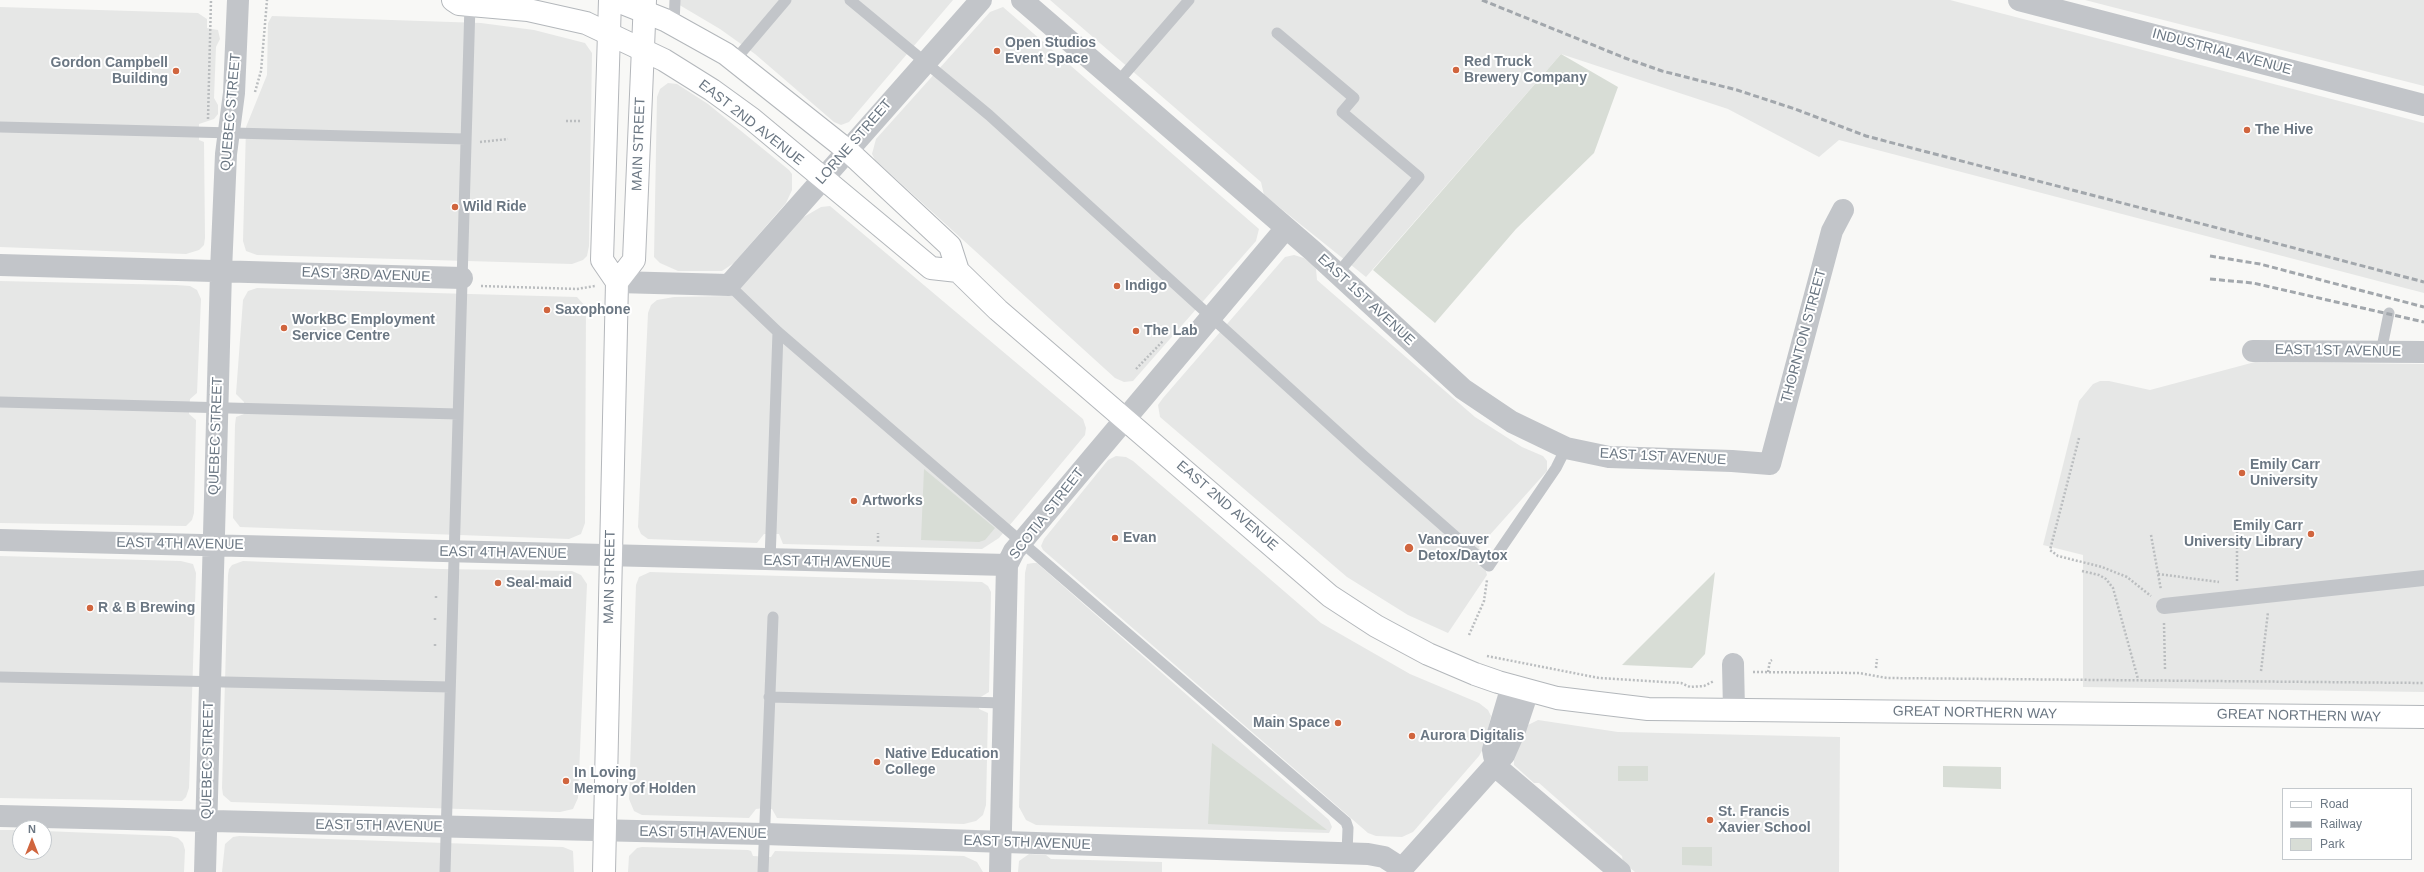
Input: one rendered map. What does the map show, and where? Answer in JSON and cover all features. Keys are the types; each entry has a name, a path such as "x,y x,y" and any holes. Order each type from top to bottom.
{"main road":[{"path":"610,0 602,260 618,282"},
{"name":"EAST 2ND AVENUE","path":"615,0 674,12 847,150 950,246 958,271 998,310 1126,418 1330,596 1376,626 1428,654 1520,688"},
{"name":"EAST 2ND AVENUE","path":"461,2 500,6 586,22 664,60 718,94 752,119 822,179 931,268 958,271"},
{"name":"MAIN STREET","path":"604,872 618,282 634,260 645,6"},
{"name":"GREAT NORTHERN WAY","path":"1520,688 1579,702 1625,707 1734,710 2424,717"}],"street":[{"name":"QUEBEC STREET","path":"205,872 216,408 221,271 228,132 234,93 238,0"},
{"name":"LORNE STREET","path":"729,285 924,62 981,0"},
{"name":"EAST 1ST AVENUE","path":"1022,0 1338,273 1463,389 1512,422 1566,448 1609,457 1732,461 1770,464"},
{"name":"INDUSTRIAL AVENUE","path":"2019,0 2424,105"},
{"name":"THORNTON STREET","path":"1770,464 1832,231 1843,210"},
{"name":"SCOTIA STREET","path":"1000,872 1007,566 1014,551 1286,228"},
{"name":"EAST 3RD AVENUE","path":"0,265 462,278"},
{"path":"618,282 729,285"},
{"name":"EAST 1ST AVENUE","path":"2253,351 2424,352"},
{"name":"EAST 4TH AVENUE","path":"0,540 213,544 770,561 1007,566"},
{"path":"2164,606 2424,578"},
{"path":"1734,710 1741,668"},
{"path":"1400,870 1494,765 1493,750 1520,688"},
{"path":"1494,765 1620,872"},
{"name":"EAST 5TH AVENUE","path":"0,816 446,828 764,834 1347,854 1384,856 1400,870"}],"lane":[{"path":"674,12 682,0"},
{"path":"735,60 786,0"},
{"path":"850,0 989,115 1488,566 1556,468 1566,448"},
{"path":"1117,83 1189,0"},
{"path":"445,872 452,552 458,414 466,141 461,2"},
{"path":"1277,33 1354,98 1342,112 1419,177 1338,273"},
{"path":"0,127 228,132 466,141"},
{"path":"729,285 778,332 1346,822 1348,828 1347,854"},
{"path":"2381,352 2389,313"},
{"path":"770,561 778,332"},
{"path":"0,402 458,414"},
{"path":"763,872 773,617"},
{"path":"0,677 450,687"},
{"path":"769,697 1004,703"}],"path":[{"name":"QUEBEC STREET","path":"208,121 211,0"},
{"name":"QUEBEC STREET","path":"254,94 261,71 267,0"},
{"path":"566,121 580,121"},
{"path":"466,141 508,139"},
{"path":"462,278 474,285 577,289 618,282"},
{"path":"2079,438 2050,550 2058,556 2102,567 2127,577 2164,606"},
{"path":"2237,530 2237,574"},
{"path":"878,533 878,543"},
{"path":"2151,535 2164,606 2165,669"},
{"path":"1469,635 1484,601 1488,566"},
{"path":"2082,571 2099,575 2106,579 2113,588 2138,679"},
{"path":"2158,574 2222,582"},
{"path":"2229,583 2237,584"},
{"path":"2261,671 2268,612"},
{"path":"1484,655 1599,678 1681,683 1690,687 1704,686 1714,681"},
{"path":"1876,668 1877,659"},
{"path":"1768,672 1770,661 1772,660"},
{"path":"1741,668 1768,672 1859,673 1887,678 2138,679 2424,683"}],"shaded area":[{"path":"671,0 953,0 849,122 841,125 834,122 755,54 720,29"},
{"path":"1050,0 1950,0 2424,123 2424,293 1839,140 1819,157 1728,109 1561,54 1366,277 1264,195 1261,182"},
{"path":"2085,0 2424,0 2424,86 2116,8"},
{"path":"0,7 198,13 207,19 207,28 218,30 220,39 216,47 214,98 218,105 218,114 214,119 199,124 199,140 204,142 205,238 204,245 199,250 186,254 0,247"},
{"path":"1003,7 1259,229 1256,241 1133,381 1124,382 1115,378 875,160 872,154 876,139 990,12"},
{"path":"272,16 481,23 534,30 585,43 592,53 589,246 587,256 583,260 572,264 257,255 246,251 243,241 246,127 267,75 268,23"},
{"path":"668,83 677,84 708,104 792,174 792,190 786,203 734,263 722,271 678,271 660,263 654,257 657,97 660,89"},
{"path":"830,206 1083,419 1086,428 1085,435 999,538 982,549 783,544 779,534 764,534 757,543 648,539 641,534 638,527 648,313 651,305 657,300 674,297 730,296 802,218 821,207"},
{"path":"1294,255 1304,258 1312,264 1316,269 1317,280 1475,417 1522,447 1543,456 1547,461 1547,471 1479,547 1487,575 1448,633 1408,615 1347,577 1160,417 1158,405 1163,398 1285,257"},
{"path":"0,281 176,285 190,286 197,290 201,299 197,393 190,399 189,414 196,420 194,513 192,520 186,526 0,523"},
{"path":"257,288 577,297 586,307 585,523 581,534 569,539 240,527 233,518 235,425 236,417 244,414 244,402 236,394 243,300 248,291"},
{"name":"Emily Carr University","path":"2255,362 2424,364 2424,692 2083,687 2083,555 2043,545 2079,401 2093,384 2100,381 2109,381 2150,390"},
{"path":"1116,456 1126,457 1133,461 1321,623 1410,674 1479,703 1488,710 1491,716 1484,747 1479,756 1413,832 1402,837 1376,836 1368,833 1043,550 1041,546 1044,539 1108,460"},
{"path":"0,556 181,561 193,564 196,573 189,788 186,797 182,801 0,798"},
{"path":"243,561 441,569 572,571 581,575 587,584 578,798 573,809 560,812 231,802 223,795 222,788 228,575 229,569 232,565"},
{"path":"1037,563 1329,820 1332,827 1329,833 1036,825 1026,820 1019,807 1025,573 1027,564"},
{"path":"650,572 982,582 988,586 991,592 989,692 979,698 979,709 988,713 986,805 983,815 976,821 964,824 777,818 772,809 765,808 756,809 749,818 642,815 634,811 629,799 636,585 639,577"},
{"name":"St. Francis Xavier School","path":"1538,720 1618,732 1840,737 1839,872 1635,872 1623,862 1622,856 1539,783 1534,783 1514,765 1514,756 1524,727"},
{"path":"0,830 12,830 12,860 52,860 52,831 170,836 178,838 183,843 185,850 184,872 0,872"},
{"path":"233,837 563,847 573,851 574,872 222,872 225,844"},
{"path":"637,848 748,850 751,851 753,856 771,857 775,851 964,856 977,862 983,872 628,872 629,856"},
{"path":"1029,854 1046,855 1051,859 1162,862 1162,872 1018,872 1019,861"}],"green space":[{"path":"1561,54 1618,87 1594,153 1516,229 1435,323 1373,270"},
{"path":"924,469 995,528 985,540 979,542 921,540"},
{"path":"1715,572 1705,654 1692,668 1622,665"},
{"path":"1212,743 1327,830 1208,824"},
{"path":"1618,766 1648,766 1648,781 1618,781"},
{"path":"1943,766 2001,767 2001,789 1943,787"},
{"path":"1682,847 1712,847 1712,866 1682,865"}],"railway":[{"path":"1482,0 1625,58 1662,71 1737,90 1795,109 1866,136 2424,282"},
{"path":"2210,256 2260,264 2424,307"},
{"path":"2210,279 2253,283 2424,322"}],"place":[{"name":"Open Studios Event Space","path":"997,51"},
{"name":"Red Truck Brewery Company","path":"1456,70"},
{"name":"Gordon Campbell Building","path":"176,71"},
{"name":"The Hive","path":"2247,130"},
{"name":"Wild Ride","path":"455,207"},
{"name":"Indigo","path":"1117,286"},
{"name":"Saxophone","path":"547,310"},
{"name":"WorkBC Employment Service Centre","path":"284,328"},
{"name":"The Lab","path":"1136,331"},
{"name":"Emily Carr University","path":"2242,473"},
{"name":"Artworks","path":"854,501"},
{"name":"Emily Carr University Library","path":"2311,534"},
{"name":"Evan","path":"1115,538"},
{"name":"Vancouver Detox/Daytox","path":"1409,548"},
{"name":"Seal-maid","path":"498,583"},
{"name":"R & B Brewing","path":"90,608"},
{"name":"Main Space","path":"1338,723"},
{"name":"Aurora Digitalis","path":"1412,736"},
{"name":"Native Education College","path":"877,762"},
{"name":"In Loving Memory of Holden","path":"566,781"},
{"name":"St. Francis Xavier School","path":"1710,820"}]}
